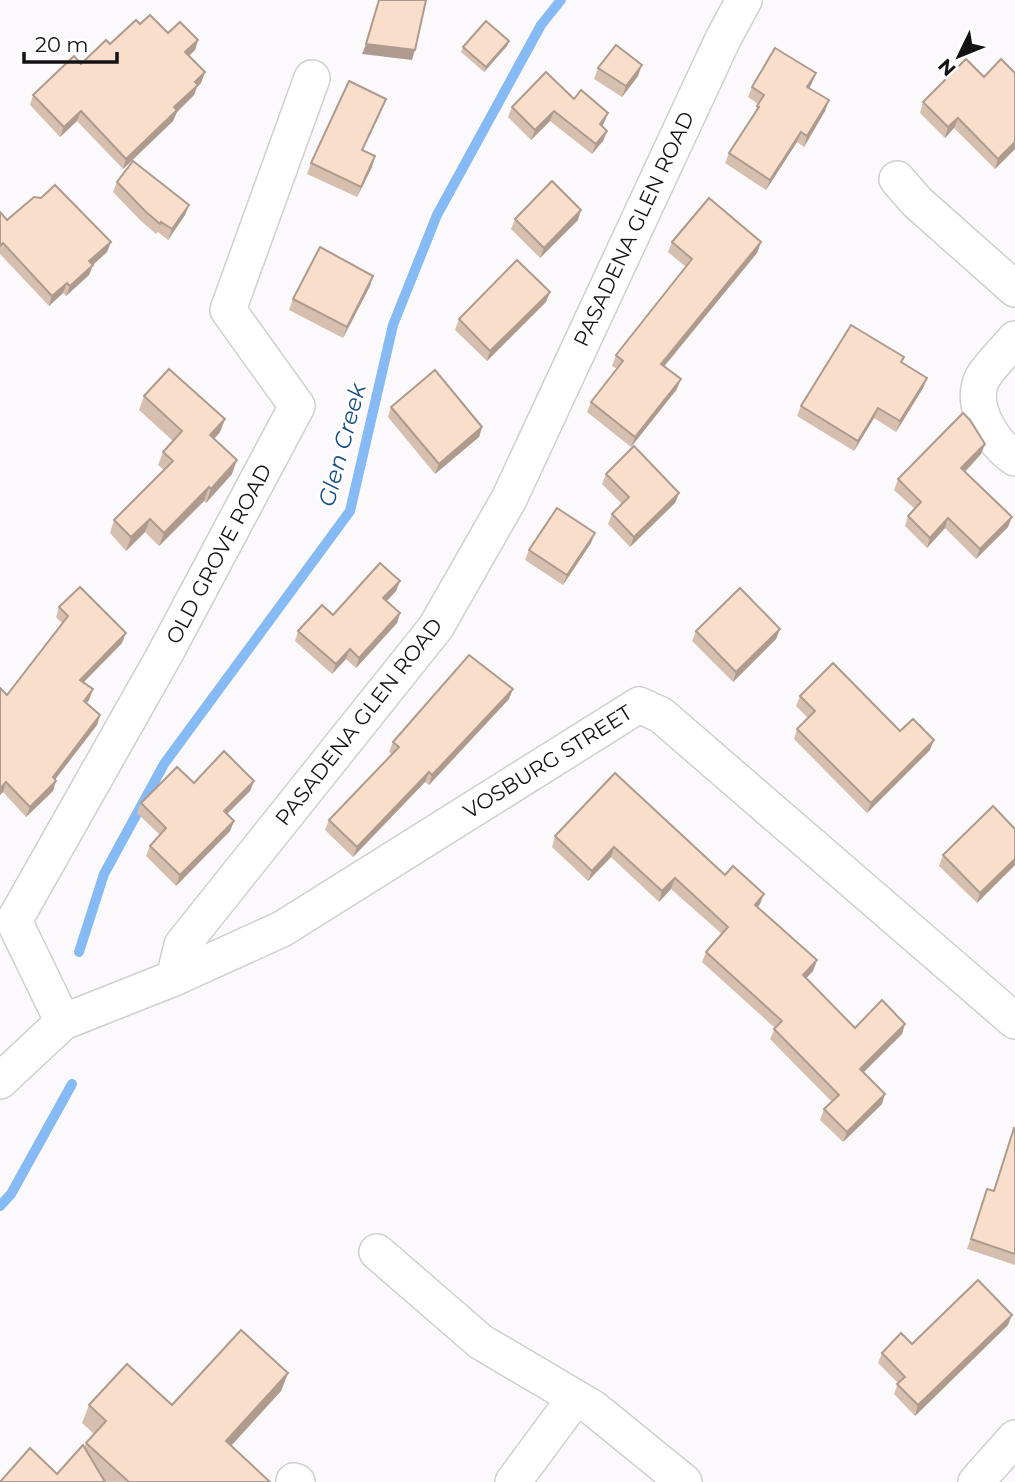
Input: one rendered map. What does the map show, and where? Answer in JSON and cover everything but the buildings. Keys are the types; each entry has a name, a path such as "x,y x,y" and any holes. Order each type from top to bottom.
{"street":[{"name":"PASADENA GLEN ROAD","path":"174,978 182,945 442,616 509,499 723,39 744,0"},
{"name":"OLD GROVE ROAD","path":"63,1022 14,922 172,642 297,407 228,310 312,78"},
{"path":"907,190 1015,289"},
{"path":"1015,339 982,378 977,402 987,426 1015,458"},
{"name":"VOSBURG STREET","path":"174,978 282,929 639,705 660,715 1015,1021"},
{"path":"0,1081 63,1022 174,978"},
{"path":"377,1252 481,1342 593,1408 684,1482"},
{"path":"513,1482 575,1398"},
{"path":"976,1482 1015,1438"}],"waterway":[{"name":"Glen Creek","path":"79,952 104,874 164,764 350,511 393,325 437,215 541,25 561,0"},
{"name":"Glen Creek","path":"0,1206 11,1194 72,1084"}]}
